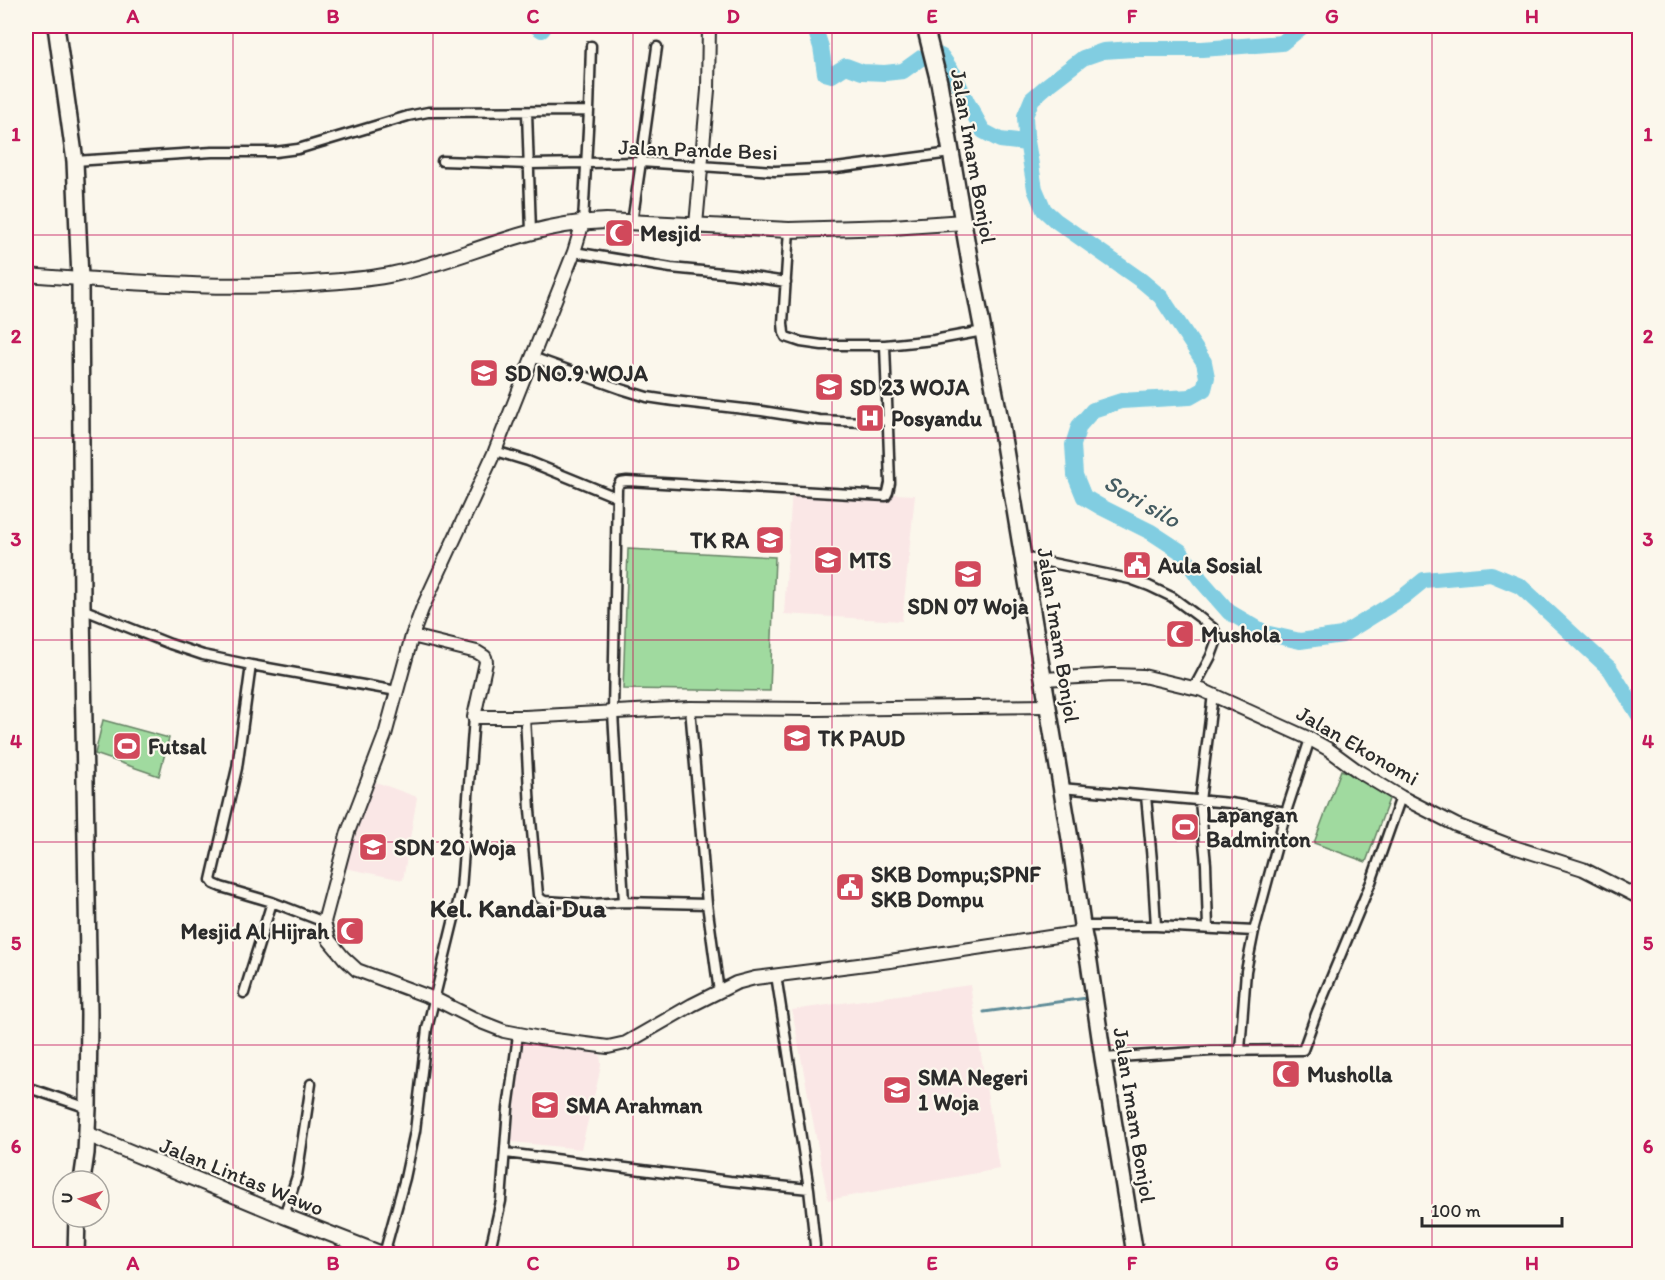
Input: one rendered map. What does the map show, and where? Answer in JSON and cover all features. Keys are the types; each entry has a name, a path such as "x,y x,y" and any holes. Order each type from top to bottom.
{"highway":[{"path":"56,26 75,161 80,279 82,609 89,1014 88,1108 84,1169"},
{"name":"Jalan Imam Bonjol","path":"926,33 939,82 982,331 1000,420 1070,839 1135,1254"},
{"path":"75,1169 86,1140"},
{"path":"67,1229 67,1254"},
{"path":"76,1254 77,1229"}],"main road":[{"path":"80,279 228,286 278,286 355,281 396,274 531,232 583,222 606,221 789,230 964,222"},
{"name":"Jalan Lintas Wawo","path":"86,1140 383,1254"}],"street":[{"path":"696,225 708,90 709,26"},
{"path":"591,46 583,222 574,252 495,451 422,609 412,636 381,746 348,832 324,921 329,940 357,970 435,999 481,1022 518,1035 608,1047 626,1042 736,983 776,975 890,960 1083,929 1156,926 1254,931"},
{"path":"632,223 657,47"},
{"path":"75,161 298,149 428,112 589,111"},
{"path":"527,112 531,232"},
{"name":"Jalan Pande Besi","path":"442,161 529,164 641,162 775,171 836,168 951,153"},
{"path":"789,230 783,322 786,337 808,344 885,345 982,331"},
{"path":"574,252 671,268 786,282"},
{"path":"26,275 80,279"},
{"path":"624,902 613,713 618,484 624,481 886,496 890,483 885,345"},
{"path":"532,357 621,389 674,402 762,411 819,420 863,422 887,420"},
{"path":"495,451 528,461 616,497"},
{"path":"1023,557 1130,579 1172,597 1199,616 1213,628 1218,637 1194,688"},
{"path":"82,609 203,655 397,691"},
{"path":"383,1254 405,1178 415,1131 424,1051 461,890 474,717 486,662 483,655 477,652 412,636"},
{"path":"251,665 237,768 211,880 221,887 324,921"},
{"name":"Jalan Ekonomi","path":"1044,679 1113,675 1143,676 1213,694 1310,739 1401,797 1456,825 1514,847 1583,869 1640,898"},
{"path":"1208,928 1206,864 1200,801 1213,694"},
{"path":"474,717 525,717 690,708 816,710 1048,706"},
{"path":"690,708 707,904 719,992"},
{"path":"525,717 530,810 538,895 541,899 592,904 624,902 707,904"},
{"path":"1240,1050 1246,971 1254,931 1286,812 1310,739"},
{"path":"1061,788 1230,803 1286,812"},
{"path":"1146,796 1156,926"},
{"path":"1103,1058 1240,1050 1304,1050 1316,1014 1371,882 1401,797"},
{"path":"244,993 272,902"},
{"path":"776,975 809,1189 814,1254"},
{"path":"489,1254 501,1201 508,1109 518,1035"},
{"path":"284,1216 298,1166 310,1084"},
{"path":"26,1087 88,1108"},
{"path":"506,1153 809,1189"}],"shaded area":[{"path":"792,489 915,495 902,621 784,614"},
{"path":"373,781 417,797 403,880 340,867"},
{"name":"SMA Negeri 1 Woja","path":"970,985 999,1169 828,1200 792,1010"},
{"path":"521,1039 600,1051 601,1065 581,1149 512,1142"}],"green space":[{"path":"628,549 775,557 770,691 623,689"},
{"path":"103,720 169,738 159,776 95,754"},
{"path":"1341,770 1392,791 1366,862 1314,843"},
{"name":"Lapangan Badminton","path":"1177,821 1195,823 1194,833 1175,831"}],"waterway":[{"path":"536,26 542,30 545,26"},
{"path":"814,26 821,47 825,73 832,75 846,66 862,72 903,71 921,58 938,55 942,57 955,76 983,131 1000,140 1026,143"},
{"name":"Sori silo","path":"1303,26 1282,43 1202,49 1103,51 1083,58 1032,99 1025,116 1026,135 1035,189 1044,210 1161,297 1204,362 1207,377 1204,389 1190,397 1121,401 1093,410 1079,426 1073,445 1075,475 1084,497 1151,532 1180,551 1200,579 1229,612 1265,633 1300,641 1342,635 1403,597 1424,580 1491,574 1520,586 1610,669 1640,717"},
{"path":"984,1012 1087,998"}],"place":[{"name":"Mesjid","path":"619,233"},
{"name":"SD NO.9 WOJA","path":"484,373"},
{"name":"SD 23 WOJA","path":"829,387"},
{"name":"Posyandu","path":"870,418"},
{"name":"TK RA","path":"770,540"},
{"name":"MTS","path":"828,560"},
{"name":"Aula Sosial","path":"1137,565"},
{"name":"SDN 07 Woja","path":"968,574"},
{"name":"Mushola","path":"1180,634"},
{"name":"TK PAUD","path":"797,738"},
{"name":"Futsal","path":"127,746"},
{"name":"Lapangan Badminton","path":"1185,827"},
{"name":"SDN 20 Woja","path":"373,847"},
{"name":"SKB Dompu;SPNF SKB Dompu","path":"850,887"},
{"name":"Mesjid Al Hijrah","path":"350,931"},
{"name":"Musholla","path":"1286,1074"},
{"name":"SMA Negeri 1 Woja","path":"897,1090"},
{"name":"SMA Arahman","path":"545,1105"}],"district":[{"name":"Kel. Kandai Dua","path":"518,908"}]}
